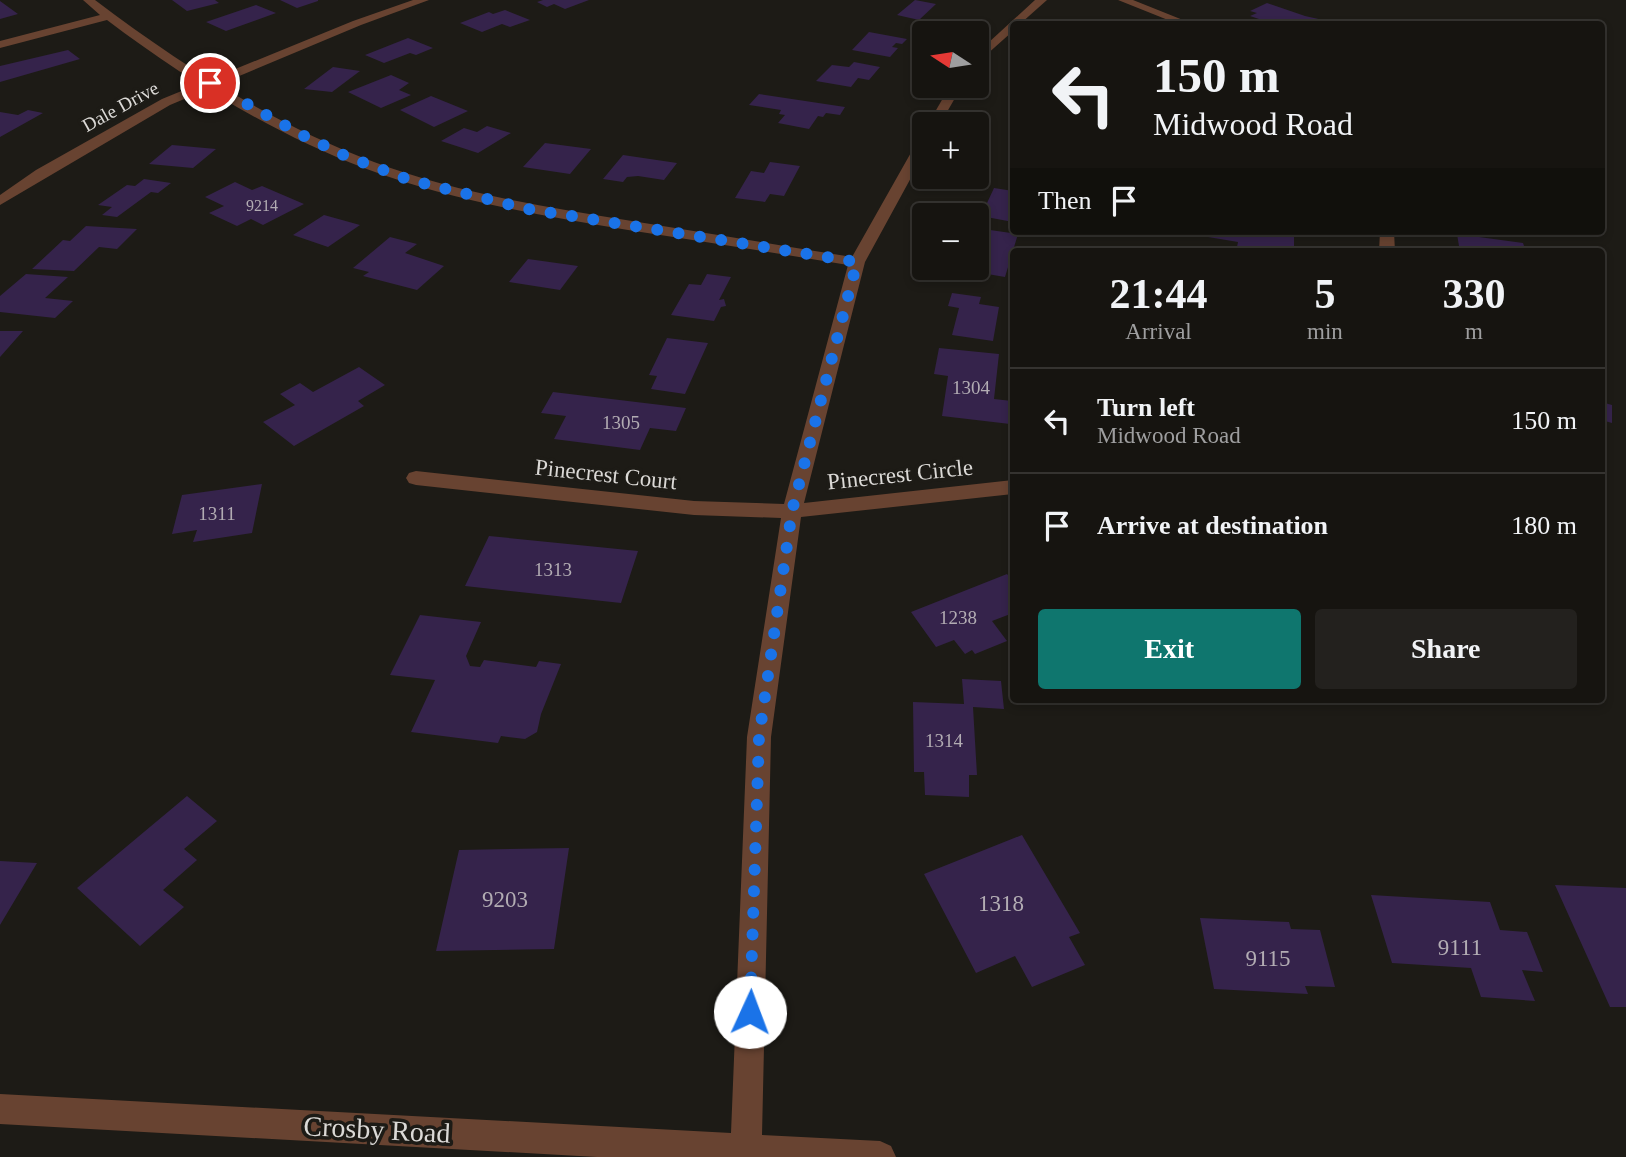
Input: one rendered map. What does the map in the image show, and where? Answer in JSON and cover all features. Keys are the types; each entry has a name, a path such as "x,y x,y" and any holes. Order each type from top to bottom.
{"street":[{"path":"88,0 210,83 312,140 348,157 410,180 528,209 857,262"},
{"name":"Dale Drive","path":"0,201 41,173 166,102 356,23 424,0"},
{"path":"1018,21 1042,0"},
{"path":"1123,0 1179,21"},
{"path":"0,45 108,16"},
{"path":"989,49 1010,29"},
{"path":"746,1153 759,737 792,511 857,262 912,163"},
{"name":"Pinecrest Court","path":"416,478 694,508 792,511"},
{"name":"Pinecrest Circle","path":"792,511 1010,487"},
{"name":"Crosby Road","path":"0,1109 746,1153 880,1157"}],"building":[{"path":"172,0 215,0 219,3 187,11"},
{"path":"280,0 318,0 318,1 297,8"},
{"path":"589,0 565,9 554,4 547,7 537,2"},
{"path":"915,0 936,4 919,20 897,15"},
{"path":"0,1 18,14 0,19"},
{"path":"1267,3 1323,20 1265,21 1250,16 1257,13 1250,11"},
{"path":"256,5 276,13 226,31 206,22"},
{"path":"505,10 530,20 510,27 502,24 482,32 460,23 489,12 493,14"},
{"path":"869,32 907,39 892,47 898,48 890,57 852,50"},
{"path":"408,38 433,48 384,63 365,55"},
{"path":"68,50 80,59 0,82 0,66"},
{"path":"854,62 880,67 869,80 858,78 851,87 816,81 832,65 849,67"},
{"path":"333,67 360,71 332,92 304,89"},
{"path":"391,75 409,83 399,90 411,95 381,108 348,92"},
{"path":"759,94 845,107 840,115 826,113 823,117 818,116 809,129 778,123 785,115 779,114 781,110 749,105"},
{"path":"431,96 468,111 434,127 400,110"},
{"path":"28,110 43,113 0,137 0,112 18,115"},
{"path":"487,126 511,133 478,153 441,141 464,128 477,132"},
{"path":"545,143 591,149 570,174 523,167"},
{"path":"172,145 216,149 193,168 149,164"},
{"path":"623,155 677,163 664,180 638,176 627,177 623,182 603,179"},
{"path":"770,162 800,166 784,196 770,194 765,202 735,198 751,171 764,173"},
{"path":"144,179 171,183 158,193 151,192 117,217 102,215 112,207 98,205 127,185 135,186"},
{"path":"235,182 252,190 262,186 304,204 263,225 251,219 237,226 209,213 224,206 205,197"},
{"path":"994,188 1010,191 1010,221 989,218 987,203"},
{"path":"324,215 360,225 328,247 293,235"},
{"path":"86,226 137,229 117,249 99,247 74,271 32,269 63,240 70,241"},
{"path":"989,230 1018,235 1014,248 1010,248 1010,260 1005,277 989,274"},
{"path":"1196,235 1294,235 1294,248 1237,248 1238,242"},
{"path":"1457,235 1523,243 1525,248 1459,248"},
{"path":"390,237 417,244 405,253 444,266 417,290 363,276 369,272 353,268"},
{"path":"528,259 578,266 560,290 509,282"},
{"path":"26,274 68,277 45,298 73,301 55,318 0,312 0,296"},
{"path":"707,274 731,277 719,300 724,299 726,306 721,307 714,321 671,315 689,284 701,285"},
{"path":"952,293 981,297 979,304 999,307 993,341 952,335 959,308 948,306"},
{"path":"0,331 23,331 0,357"},
{"path":"667,338 708,343 685,394 651,389 657,376 649,375"},
{"path":"939,348 999,354 994,399 1010,401 1010,424 942,416 948,376 934,374"},
{"path":"359,367 385,385 358,401 364,406 294,446 263,422 295,405 280,394 300,383 313,392"},
{"path":"553,392 686,408 676,431 650,428 640,450 554,439 566,416 541,413"},
{"path":"1605,403 1612,405 1612,423 1605,421"},
{"path":"262,484 252,533 193,542 197,530 172,534 182,495"},
{"path":"489,536 638,551 621,603 465,586"},
{"path":"1007,574 1010,578 1010,614 992,621 1007,641 975,654 972,650 965,654 954,640 936,647 911,612"},
{"path":"420,615 481,622 466,656 470,666 480,667 484,660 536,667 539,661 561,664 541,714 537,732 525,739 501,736 498,743 411,732 435,680 390,675"},
{"path":"962,679 1001,681 1004,709 973,707 977,775 969,775 969,797 925,795 924,772 914,772 913,702 964,704"},
{"path":"187,796 217,821 184,849 197,860 163,890 184,907 140,946 77,888"},
{"path":"1022,835 1080,933 1069,937 1085,965 1032,987 1015,956 976,973 924,874"},
{"path":"569,848 554,949 436,951 459,850"},
{"path":"0,861 37,863 0,925"},
{"path":"1555,885 1626,888 1626,1007 1610,1007"},
{"path":"1371,895 1490,902 1500,930 1527,932 1543,972 1522,970 1535,1001 1481,997 1471,968 1392,963"},
{"path":"1200,918 1289,922 1291,929 1320,930 1335,987 1305,986 1308,994 1214,989"}],"route":[{"path":"210,83 300,134 348,157 410,180 528,209 857,262 792,511 759,737 750,1012"}]}
